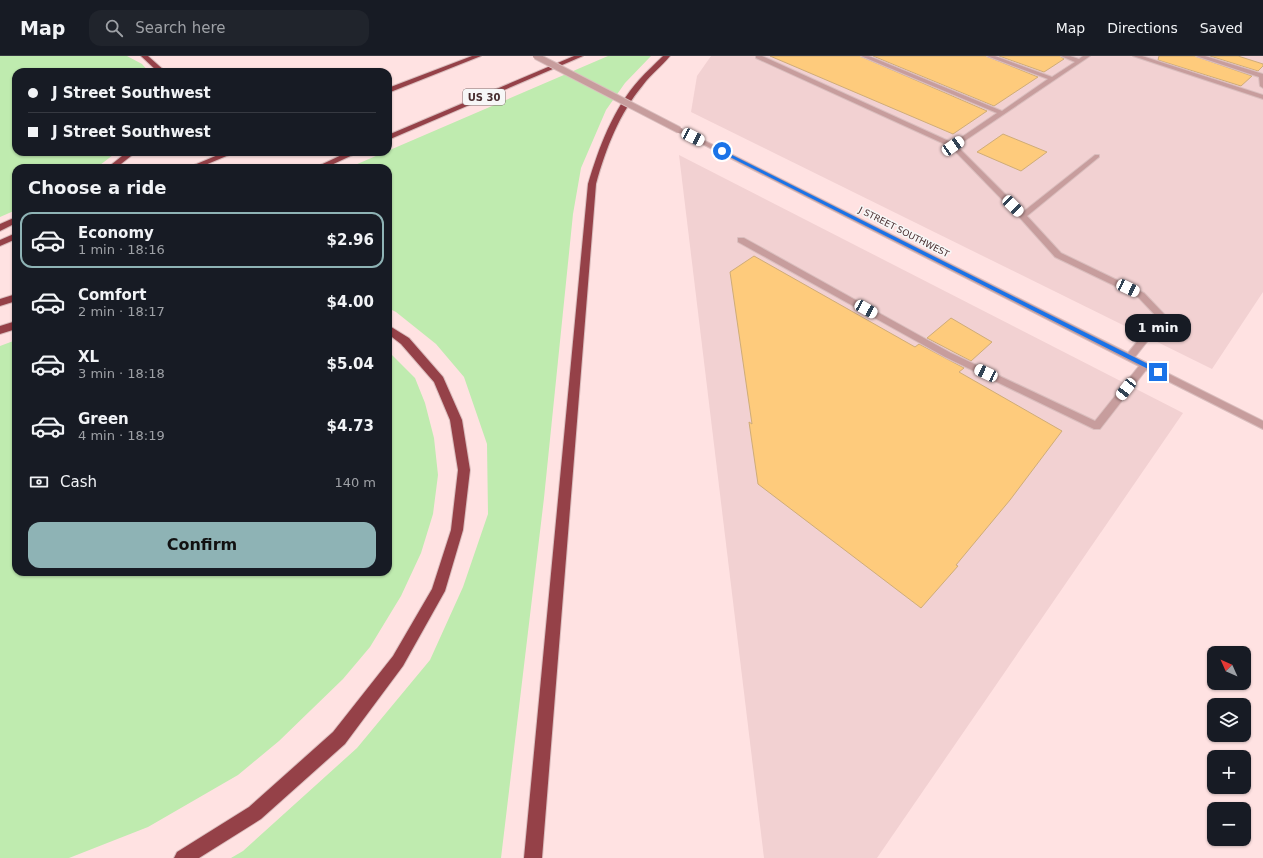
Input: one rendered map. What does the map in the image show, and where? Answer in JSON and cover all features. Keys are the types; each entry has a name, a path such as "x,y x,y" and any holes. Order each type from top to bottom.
{"highway":[{"path":"144,56 158,68"},
{"path":"392,89 478,56"},
{"name":"US 30","path":"392,136 580,56"},
{"path":"533,858 592,184 601,152 622,110 641,83 667,56"},
{"path":"116,164 127,156"},
{"path":"201,164 222,156"},
{"path":"327,164 346,156"},
{"path":"0,228 12,222"},
{"path":"0,243 12,238"},
{"path":"0,303 12,298"},
{"path":"0,330 12,327"},
{"path":"183,858 255,813 339,738 398,661 438,591 457,530 464,470 456,420 439,380 404,341 392,332"}],"street":[{"name":"J STREET SOUTHWEST","path":"536,56 679,130 1263,425"},
{"path":"759,56 758,57 953,146 1023,216 1058,254 1141,294 1162,317 1130,357"},
{"path":"864,56 1002,113"},
{"path":"990,56 1053,78"},
{"path":"1064,56 1079,61"},
{"path":"953,146 1087,56"},
{"path":"1136,56 1263,97"},
{"path":"1199,56 1262,76 1263,86"},
{"path":"1023,216 1097,156"},
{"path":"741,240 948,355 1097,426 1145,365"}],"shaded area":[{"path":"711,56 1263,56 1263,292 1212,369 691,112 697,76"},
{"path":"679,155 1183,413 877,858 764,858"}],"green space":[{"path":"0,56 127,56 142,64 146,68 12,68 12,156 112,156 101,164 12,164 12,212 0,217"},
{"path":"608,56 651,56 625,83 606,110 581,168 573,214 544,498 501,858 231,858 243,851 357,748 430,660 463,587 488,514 487,444 464,377 436,344 392,310 392,164 357,164 376,156 392,156 392,149"},
{"path":"12,342 12,576 392,576 392,355 415,378 425,403 434,438 438,475 433,514 421,553 401,596 370,647 343,679 279,741 238,775 148,827 69,858 0,858 0,346"}],"building":[{"path":"770,56 860,56 987,111 953,134"},
{"path":"873,56 986,56 1038,77 994,106"},
{"path":"999,56 1060,56 1064,59 1044,72"},
{"path":"1159,56 1195,56 1252,76 1241,86 1158,60"},
{"path":"1210,56 1238,56 1263,64 1263,66 1258,71"},
{"path":"1003,134 1047,152 1021,171 977,152"},
{"path":"754,256 915,347 919,344 964,368 959,372 1062,431 1010,500 956,565 958,566 921,608 758,484 749,422 752,424 730,272"},
{"path":"951,318 992,342 971,361 927,338"}],"route":[{"path":"722,151 1158,372"}]}
